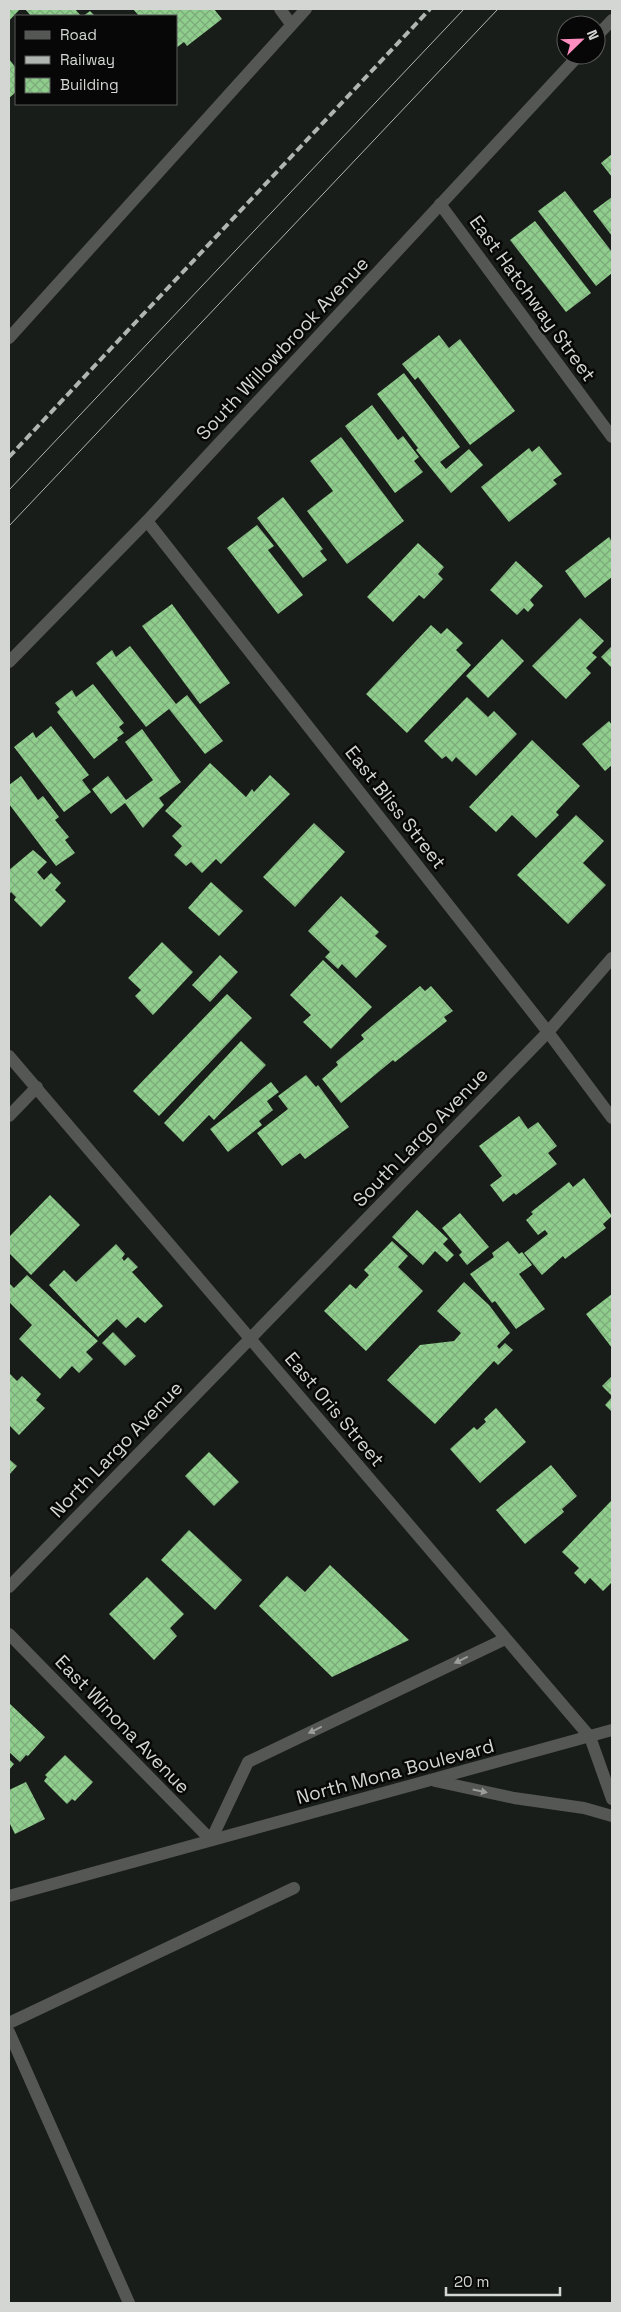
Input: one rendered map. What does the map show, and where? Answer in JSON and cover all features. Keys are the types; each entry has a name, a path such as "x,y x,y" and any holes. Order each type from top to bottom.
{"street":[{"path":"280,9 291,24"},
{"path":"10,332 306,9"},
{"name":"South Willowbrook Avenue","path":"9,662 147,521 571,65"},
{"name":"East Hatchway Street","path":"440,204 612,437"},
{"name":"East Bliss Street","path":"147,521 548,1032 612,1118"},
{"name":"South Largo Avenue","path":"251,1338 548,1032 612,958"},
{"name":"East Oris Street","path":"9,1056 590,1737 612,1799"},
{"path":"9,1116 37,1087"},
{"name":"North Largo Avenue","path":"9,1586 251,1338"},
{"name":"East Winona Avenue","path":"9,1634 211,1840"},
{"path":"211,1840 248,1762 506,1639"},
{"name":"North Mona Boulevard","path":"9,1896 612,1730"},
{"path":"432,1780 514,1798 584,1808 612,1816"},
{"path":"9,2023 294,1888"},
{"path":"9,2032 129,2303"}],"building":[{"path":"9,9 20,9 9,21"},
{"path":"25,9 75,9 80,15 30,15"},
{"path":"133,9 214,9 222,19 187,46 184,42 178,46 178,15 138,15"},
{"path":"90,11 94,15 84,15"},
{"path":"9,59 15,67 15,93 9,98"},
{"path":"612,154 612,177 601,163"},
{"path":"565,191 612,252 612,273 596,286 538,211"},
{"path":"612,197 612,236 593,211"},
{"path":"535,221 591,293 566,312 510,240"},
{"path":"439,335 449,348 460,339 515,411 470,445 418,377 415,380 402,364"},
{"path":"404,373 460,447 440,462 446,469 469,449 483,465 451,493 416,450 418,448 377,394"},
{"path":"372,405 398,440 403,436 419,457 414,461 423,472 395,493 345,426"},
{"path":"341,437 404,521 347,564 307,511 333,491 310,461"},
{"path":"539,446 562,474 553,480 557,484 509,522 481,487 529,448 532,452"},
{"path":"283,497 323,549 320,551 327,560 303,578 257,518"},
{"path":"257,525 274,546 268,550 303,595 278,614 227,548"},
{"path":"609,537 612,542 612,577 585,598 565,571"},
{"path":"418,543 444,567 438,574 443,579 424,599 419,595 393,622 367,597"},
{"path":"516,561 543,586 530,600 534,605 528,612 524,608 517,615 490,590"},
{"path":"172,604 230,683 200,704 142,626"},
{"path":"580,618 604,641 592,653 597,657 586,668 591,673 566,699 532,666"},
{"path":"431,625 441,634 447,628 463,643 456,650 471,665 407,733 366,694"},
{"path":"502,639 524,661 488,698 466,676"},
{"path":"130,646 176,704 187,695 223,741 205,754 169,709 146,727 96,663 112,650 116,657"},
{"path":"612,646 612,668 601,657"},
{"path":"93,684 124,723 119,727 124,733 94,759 57,712 60,709 55,703 72,690 76,697"},
{"path":"467,697 488,717 494,711 517,734 476,776 456,757 452,762 446,756 442,759 424,741"},
{"path":"609,721 612,725 612,765 605,771 582,744"},
{"path":"51,726 89,775 82,780 91,792 64,812 14,747 33,732 36,738"},
{"path":"142,729 181,782 159,798 164,805 143,828 125,803 111,814 92,789 108,776 126,800 153,780 125,742"},
{"path":"532,740 580,786 556,812 559,815 536,838 512,815 496,832 469,807"},
{"path":"210,763 246,797 252,789 254,792 270,775 290,794 221,864 216,859 202,873 191,862 186,866 174,855 182,846 172,836 182,826 165,811"},
{"path":"21,776 38,800 43,796 59,817 55,820 69,837 65,840 75,853 56,866 9,804 9,785"},
{"path":"576,815 604,841 583,863 606,885 568,924 517,875"},
{"path":"314,823 345,852 295,907 263,877"},
{"path":"33,850 47,862 37,872 44,880 51,873 61,883 55,890 66,901 41,927 14,900 16,897 11,892 9,895 9,870"},
{"path":"211,882 243,911 219,936 188,908"},
{"path":"341,896 379,932 375,936 387,946 356,978 342,964 338,969 325,957 330,952 308,931"},
{"path":"162,942 193,972 153,1015 135,996 141,990 128,978"},
{"path":"220,955 238,972 210,1002 192,985"},
{"path":"323,960 372,1007 331,1049 303,1022 311,1015 290,995"},
{"path":"420,986 425,991 431,986 453,1011 444,1017 447,1021 395,1062 393,1060 341,1103 322,1079 338,1065 336,1062 364,1039 361,1035"},
{"path":"227,994 252,1018 159,1116 133,1091"},
{"path":"241,1041 266,1065 214,1120 209,1115 183,1142 164,1123"},
{"path":"306,1075 316,1087 318,1085 349,1127 305,1159 300,1153 282,1166 257,1133 288,1109 278,1096"},
{"path":"271,1082 279,1092 267,1101 273,1110 259,1121 262,1125 228,1152 210,1129"},
{"path":"519,1116 528,1129 538,1122 557,1146 548,1153 557,1164 516,1195 514,1193 503,1202 490,1185 502,1176 479,1146"},
{"path":"584,1178 612,1216 603,1224 606,1228 565,1259 563,1256 542,1275 524,1253 548,1234 545,1230 538,1235 526,1220 533,1214 531,1212 569,1182 573,1187"},
{"path":"50,1195 80,1225 31,1275 9,1253 9,1237"},
{"path":"417,1210 448,1239 443,1244 454,1255 447,1262 435,1251 423,1265 392,1237"},
{"path":"460,1213 489,1247 467,1265 459,1255 462,1252 442,1228"},
{"path":"392,1241 408,1256 398,1267 423,1291 366,1351 324,1311 350,1284 356,1289 369,1275 364,1270"},
{"path":"508,1241 519,1254 522,1252 532,1265 519,1274 545,1309 516,1329 495,1301 492,1303 470,1274 494,1257 492,1253"},
{"path":"116,1244 125,1254 122,1258 124,1261 128,1257 138,1267 132,1272 163,1306 145,1323 138,1317 126,1328 117,1319 98,1337 49,1285 64,1270 76,1282"},
{"path":"27,1275 98,1341 86,1352 93,1359 79,1373 72,1366 60,1379 19,1339 32,1325 9,1302 9,1283 14,1288"},
{"path":"464,1282 489,1305 510,1333 497,1346 499,1349 505,1343 513,1350 498,1365 494,1361 435,1424 387,1380 420,1345 454,1341 461,1333 437,1311"},
{"path":"612,1294 612,1348 586,1314"},
{"path":"113,1332 136,1356 125,1366 102,1343"},
{"path":"9,1373 17,1381 22,1376 41,1394 36,1400 45,1408 19,1435 9,1425"},
{"path":"612,1376 612,1396 602,1386"},
{"path":"612,1397 612,1412 605,1405"},
{"path":"496,1408 526,1442 480,1483 450,1449 474,1427 477,1430 486,1422 484,1419"},
{"path":"209,1452 239,1482 214,1506 185,1476"},
{"path":"9,1459 17,1466 9,1475"},
{"path":"551,1465 577,1496 562,1509 564,1512 525,1544 496,1510"},
{"path":"611,1501 612,1582 603,1591 590,1578 585,1584 574,1573 579,1568 562,1552"},
{"path":"189,1530 242,1580 215,1610 161,1560"},
{"path":"330,1565 409,1640 332,1677 259,1606 287,1576 305,1592"},
{"path":"147,1577 184,1614 170,1628 177,1636 154,1660 109,1614"},
{"path":"9,1703 45,1737 20,1762 9,1752"},
{"path":"65,1755 93,1782 75,1801 72,1799 67,1804 44,1781 47,1777 45,1775"},
{"path":"9,1759 14,1764 9,1770"},
{"path":"26,1782 45,1819 15,1834 9,1822 9,1790"}],"tram line":[{"path":"9,490 464,9"},
{"path":"9,526 498,9"}],"railway":[{"path":"9,457 430,9"}]}
